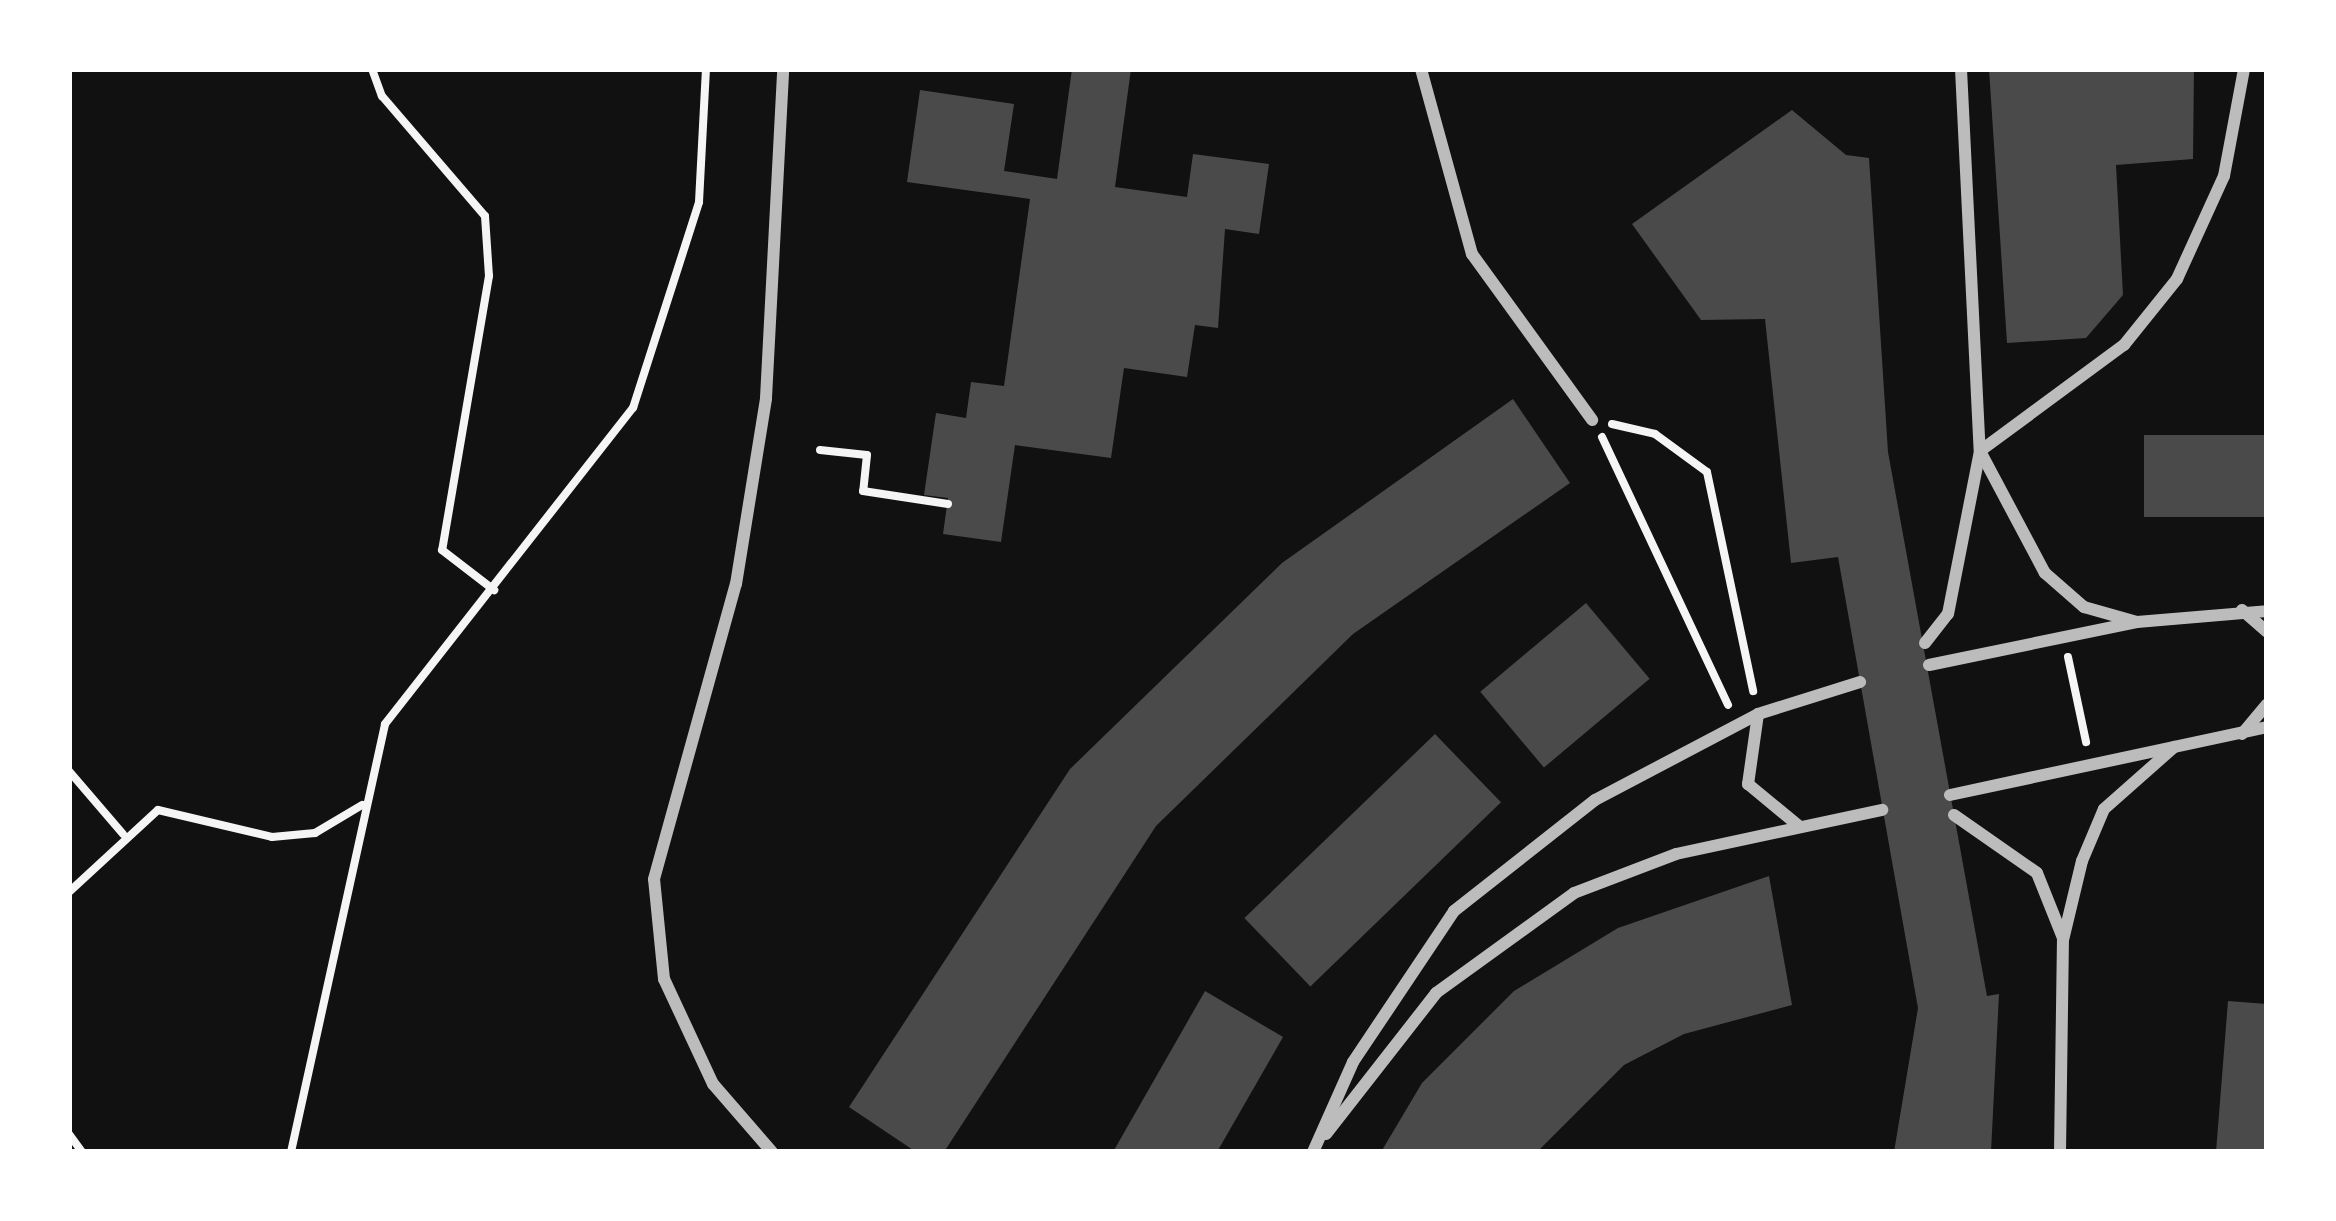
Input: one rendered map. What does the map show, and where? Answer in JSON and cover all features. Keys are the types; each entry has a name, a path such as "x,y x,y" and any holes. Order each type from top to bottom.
{"street":[{"path":"772,1152 713,1084 664,979 654,880 736,584 762,421 783,69"},
{"path":"1421,69 1472,254 1592,420"},
{"path":"1925,644 1948,614 1980,452 1961,69"},
{"path":"1980,452 2124,344 2176,279 2224,176 2243,69"},
{"path":"1980,452 2045,573 2084,607 2138,622"},
{"path":"2241,609 2267,632"},
{"path":"1929,665 2138,622 2241,609 2267,611"},
{"path":"1313,1151 1353,1061 1454,910 1595,800 1758,714 1860,682"},
{"path":"2241,735 2267,704"},
{"path":"1758,714 1748,784 1800,827"},
{"path":"1950,795 2267,727"},
{"path":"2060,1152 2063,940 2104,808 2174,748"},
{"path":"1313,1151 1436,993 1574,892 1676,854 1882,810"},
{"path":"1954,815 2037,873 2063,940"}],"path":[{"path":"372,69 394,112 485,216 489,276 442,550 494,590"},
{"path":"291,1152 385,724 633,408 700,202 706,69"},
{"path":"1592,420 1655,434 1707,472 1758,714"},
{"path":"1592,420 1657,534 1737,725"},
{"path":"820,450 867,455 863,491 948,504"},
{"path":"2064,638 2090,766"},
{"path":"69,771 123,834"},
{"path":"69,892 123,834 158,810 272,837 315,832 364,805"},
{"path":"69,1134 82,1152"}],"building":[{"path":"1072,69 1131,69 1115,187 1187,197 1193,154 1269,164 1259,234 1225,229 1218,328 1195,325 1187,377 1124,368 1111,458 1015,445 1001,542 943,534 948,498 924,495 936,413 966,418 971,382 1004,386 1030,199 907,182 920,90 1014,104 1004,171 1057,179"},
{"path":"1989,69 2194,69 2193,159 2116,165 2123,295 2086,338 2007,343"},
{"path":"1792,110 1846,155 1869,158 1888,452 1987,996 1999,994 1991,1152 1894,1152 1918,1008 1838,557 1791,563 1765,319 1701,320 1632,224"},
{"path":"1513,399 1570,483 1353,634 1156,826 944,1152 916,1152 849,1107 1070,769 1282,563"},
{"path":"2144,435 2267,435 2267,517 2144,517"},
{"path":"1586,603 1650,679 1544,768 1480,692"},
{"path":"1435,734 1501,802 1310,986 1244,918"},
{"path":"1769,876 1792,1005 1684,1034 1624,1065 1537,1152 1381,1152 1422,1083 1514,991 1618,928"},
{"path":"1205,991 1283,1037 1217,1152 1113,1152"},
{"path":"2228,1001 2267,1004 2267,1152 2216,1152"}]}
